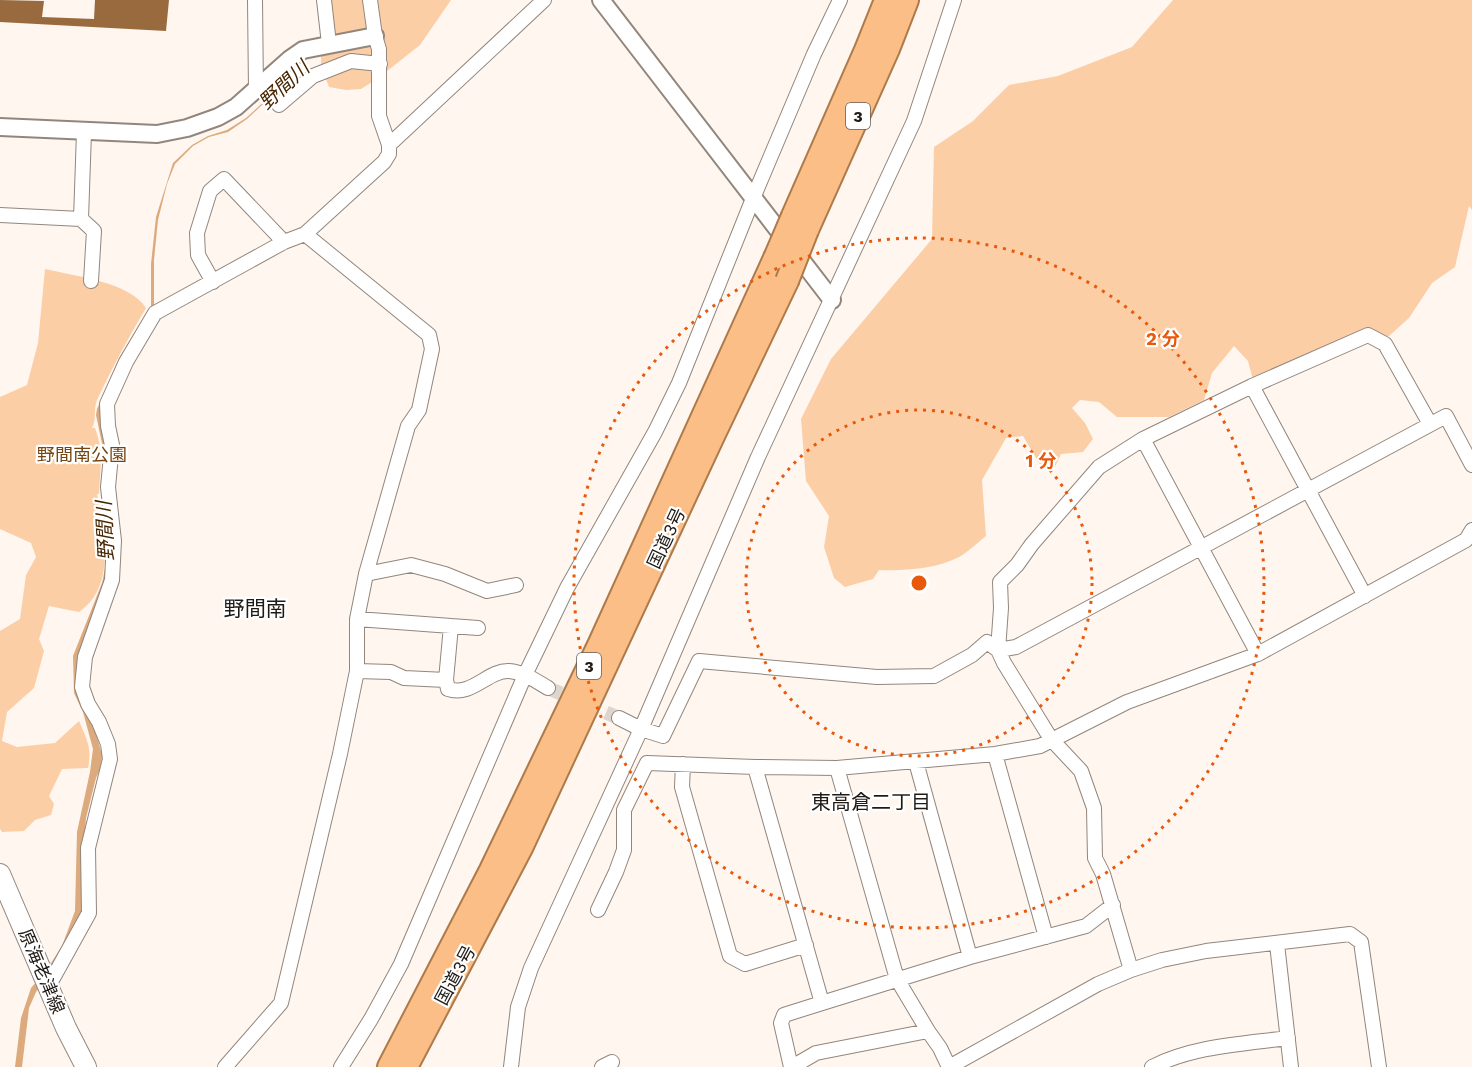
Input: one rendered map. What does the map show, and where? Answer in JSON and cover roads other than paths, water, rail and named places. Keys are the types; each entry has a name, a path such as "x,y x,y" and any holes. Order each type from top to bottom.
{"highway":[{"name":"国道3号","path":"406,1067 522,848 713,436 788,281 800,223 886,0"},
{"name":"国道3号","path":"389,1067 496,860 600,643 774,258 800,223 888,49 907,0"}],"main road":[{"name":"原海老津線","path":"0,874 66,1028 86,1067"}],"street":[{"path":"255,0 256,91"},
{"path":"324,0 329,44"},
{"path":"48,987 89,913 88,848 110,759 108,744 82,687 85,657 112,580 114,541 108,487 112,445 107,404 126,362 155,313 285,242 305,234 384,162 389,154 379,116 379,49 370,0"},
{"path":"388,145 544,0"},
{"path":"601,0 832,300"},
{"path":"341,1067 401,964 525,675 567,588 655,432 679,383 754,196 814,54 840,0"},
{"path":"511,1067 518,1007 531,968 640,729 758,457 914,121 954,0"},
{"path":"0,127 157,134 187,128 218,117 236,107 303,50 375,36"},
{"path":"279,105 313,76 341,64 351,61 380,64"},
{"path":"81,219 84,132"},
{"path":"213,282 198,255 197,233 210,190 224,179 285,242"},
{"path":"0,215 81,219 94,231 91,281"},
{"path":"225,1067 281,1003 340,754 357,671 357,619 366,574 408,426 420,410 432,342 429,335 305,234"},
{"path":"1131,970 1113,905 1095,858 1094,808 1081,771 1051,739 998,650 1000,582 1099,467 1143,439 1252,386 1368,335 1385,344 1430,424"},
{"path":"1252,386 1365,596"},
{"path":"619,718 640,729 663,736 699,661 877,677 934,676 972,655 987,642 998,650 1016,647 1446,416 1472,465"},
{"path":"1143,439 1258,654"},
{"path":"598,910 624,850 624,810 646,763 837,768 995,754 1040,746 1127,702 1258,654 1466,540 1472,530"},
{"path":"366,574 411,565 445,574 488,591 516,585"},
{"path":"357,619 478,628"},
{"path":"451,626 446,680 448,689 456,692 470,688 507,671 525,675 548,688"},
{"path":"357,671 391,672 404,678 446,680"},
{"path":"995,754 1046,937"},
{"path":"916,762 970,957"},
{"path":"683,764 682,787 730,956 745,964 806,945"},
{"path":"755,767 822,1003"},
{"path":"837,768 897,979 940,1048 949,1067 1098,984 1131,970 1162,960 1206,951 1350,934 1361,942 1378,1067"},
{"path":"928,1031 816,1053 791,1067 781,1023 784,1015 897,979 1086,926 1113,905"},
{"path":"1277,944 1291,1067"},
{"path":"1152,1067 1186,1054 1219,1047 1288,1038"}],"tunnel":[{"path":"548,688 619,718"}],"district":[{"name":"野間南","path":"255,608"},
{"name":"東高倉二丁目","path":"871,802"}],"water label":[{"name":"野間川","path":"284,85"},
{"name":"野間川","path":"105,531"}],"park label":[{"name":"野間南公園","path":"82,454"}]}
